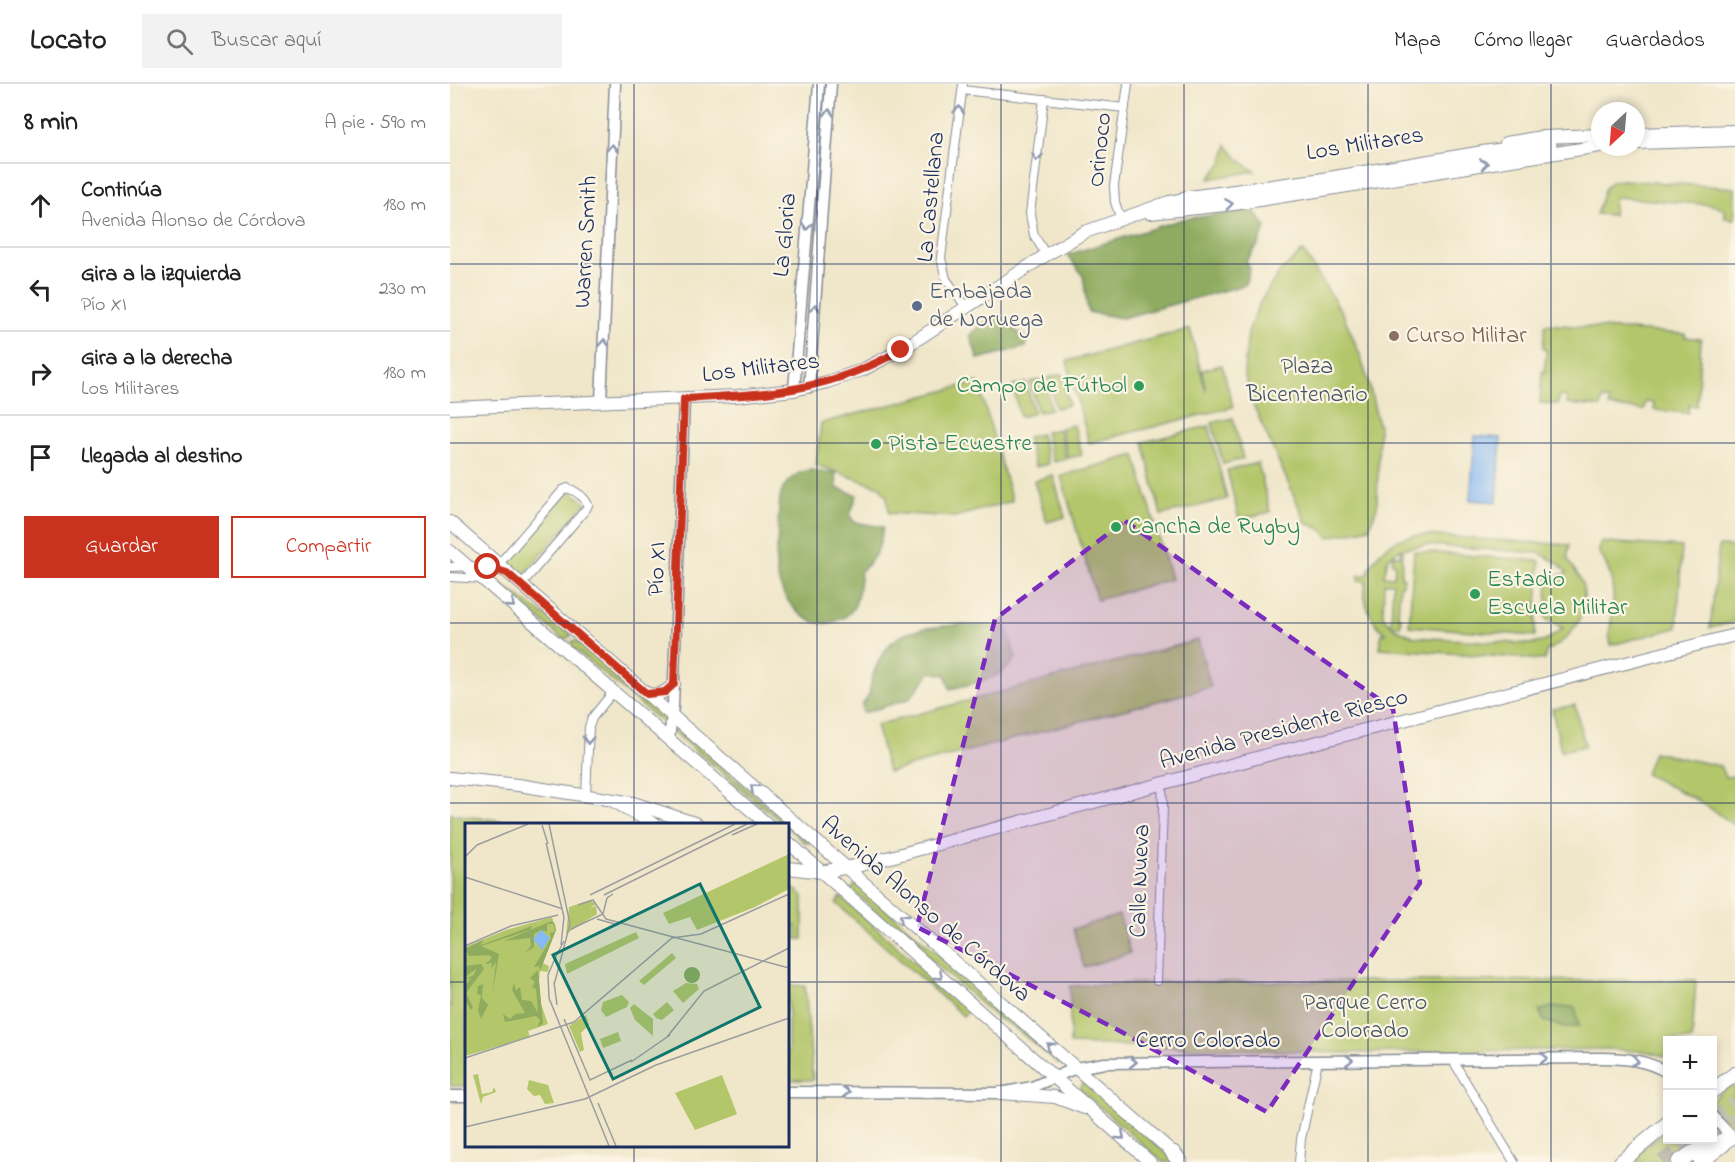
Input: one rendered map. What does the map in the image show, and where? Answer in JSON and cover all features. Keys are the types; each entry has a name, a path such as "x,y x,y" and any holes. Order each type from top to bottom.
{"highway":[{"path":"1185,199 1320,181 1486,153 1550,145"},
{"path":"1679,1162 1691,1154 1732,1137"}],"main road":[{"path":"1645,134 1735,131"},
{"name":"Los Militares","path":"450,408 684,399 809,387 845,377 880,362 1085,232 1169,202 1233,189 1542,137 1591,135"},
{"path":"1645,143 1735,140"},
{"name":"Los Militares","path":"1140,214 1234,204 1591,147"},
{"name":"Avenida Alonso de Córdova","path":"450,522 1179,1159"},
{"path":"450,551 762,822"},
{"name":"Avenida Presidente Riesco","path":"789,868 821,872 845,868 1735,635"},
{"path":"647,694 665,692 674,684"},
{"path":"450,778 518,785 614,802 633,803 691,823"},
{"path":"614,802 651,823"},
{"name":"Avenida Alonso de Córdova","path":"789,843 1150,1162"},
{"path":"789,851 824,859 845,868"},
{"path":"1714,1090 1735,1074"},
{"path":"1000,1093 1055,1097 1091,1111"},
{"path":"1621,1162 1663,1127"},
{"path":"1701,1162 1732,1137"}],"street":[{"name":"Warren Smith","path":"601,401 615,84"},
{"name":"La Gloria","path":"794,390 819,84"},
{"name":"La Gloria","path":"809,387 831,84"},
{"name":"Orinoco","path":"1121,220 1115,202 1114,186 1128,84"},
{"path":"962,87 1125,108"},
{"name":"La Castellana","path":"962,87 941,258 946,279 966,307"},
{"path":"1044,99 1030,214 1034,235 1046,255"},
{"path":"810,200 822,201"},
{"path":"803,271 817,272"},
{"path":"799,328 813,330"},
{"name":"Pío XI","path":"669,740 674,684 684,399"},
{"path":"450,567 480,566 503,569 563,490 567,488 573,490 586,501 588,505 586,509 521,585"},
{"path":"450,577 483,579"},
{"path":"586,796 589,727 592,718 613,692"},
{"name":"Calle Nueva","path":"1157,981 1163,807 1161,784"},
{"name":"Cerro Colorado","path":"789,1092 1000,1093 1032,1087 1076,1068 1105,1063 1615,1058 1644,1063 1663,1071"},
{"path":"1452,1059 1514,1162"},
{"path":"1299,1162 1304,1121 1318,1061"},
{"path":"1717,1120 1732,1137"}],"highlighted area":[{"path":"1125,521 1393,709 1420,883 1267,1112 1118,1030 917,927 995,619"}],"green space":[{"path":"1227,145 1238,159 1255,171 1209,179 1223,162"},
{"path":"1612,181 1735,188 1735,219 1725,218 1725,210 1713,205 1615,197 1613,215 1596,214 1605,188"},
{"path":"1253,210 1266,227 1258,245 1246,261 1250,269 1245,285 1122,318 1088,312 1083,276 1067,255 1183,219"},
{"name":"Plaza Bicentenario","path":"1303,251 1343,314 1359,352 1379,428 1377,507 1369,528 1329,537 1319,528 1306,523 1252,402 1244,372 1248,332 1259,304 1278,274"},
{"path":"1000,317 1026,339 1026,347 978,359 970,335 989,319"},
{"path":"1545,324 1685,334 1685,337 1701,339 1697,406 1689,405 1688,413 1654,410 1654,403 1645,402 1644,410 1609,407 1609,400 1602,399 1601,407 1567,404 1567,397 1559,396 1558,404 1540,403 1542,372 1545,372 1546,350 1543,349"},
{"name":"Campo de Fútbol","path":"1190,329 1206,392 1202,370 1222,365 1233,407 1089,443 1067,361"},
{"path":"1062,374 1069,405 1056,408 1048,378"},
{"path":"1044,379 1051,409 1038,412 1030,382"},
{"path":"978,382 1012,501 955,517 889,513 887,497 880,487 816,465 821,423"},
{"path":"1026,383 1034,413 1020,417 1013,386"},
{"path":"1233,418 1243,459 1223,464 1212,423"},
{"path":"1074,425 1082,455 1068,458 1061,428"},
{"path":"1209,426 1227,499 1161,515 1143,442"},
{"path":"1059,429 1066,459 1053,462 1045,432"},
{"path":"1041,434 1048,464 1035,467 1027,437"},
{"name":"Cancha de Rugby","path":"1135,455 1171,579 1097,600 1061,476"},
{"path":"1258,463 1270,512 1239,519 1227,470"},
{"path":"810,470 836,473 837,488 857,495 850,515 854,522 883,527 877,552 861,571 858,596 853,609 849,614 833,622 813,621 796,610 779,584 776,569 779,506 782,491 792,478"},
{"path":"1053,475 1065,517 1047,522 1034,481"},
{"path":"569,490 586,503 524,575 508,562"},
{"path":"1406,537 1569,545 1568,559 1581,580 1584,594 1584,604 1577,624 1564,640 1546,651 1545,660 1380,648 1381,634 1386,634 1368,610 1365,596 1366,581 1358,580 1359,575 1367,575 1376,557 1389,545","holes":["1425,545 1539,553 1558,563 1567,573 1548,579 1546,619 1563,628 1546,641 1531,644 1415,637 1394,628 1383,617 1384,583 1393,583 1391,624 1400,626 1401,617 1398,617 1400,584 1403,584 1404,578 1401,577 1403,550 1400,556 1393,555 1394,577 1384,576 1388,558 1401,549"]},
{"path":"1600,542 1682,547 1677,628 1611,645 1609,634 1613,591 1610,575 1599,552"},
{"path":"1719,546 1735,547 1735,622 1710,628"},
{"name":"Estadio Escuela Militar","path":"1414,551 1540,561 1535,636 1409,626"},
{"path":"486,573 572,635 564,640"},
{"path":"957,625 1007,627 1016,658 995,676 950,689 946,675 931,672 909,699 863,713 862,705 869,694 879,660 895,640 916,630"},
{"path":"1198,640 1211,687 888,772 876,725"},
{"path":"572,641 576,641 601,661 787,823 782,823 571,646"},
{"path":"1575,705 1585,746 1561,751 1552,709"},
{"path":"1653,752 1720,766 1725,777 1735,776 1735,825 1699,801 1645,774"},
{"path":"450,814 518,823 465,823 465,1086 450,1086"},
{"path":"789,825 810,843 805,843 789,829"},
{"path":"857,884 1060,1059 1059,1064 1011,1025 999,1019 851,889"},
{"path":"789,885 803,896 803,939 796,939 796,926 789,926"},
{"path":"841,897 969,1010 963,1016 836,903"},
{"path":"1119,915 1130,953 1084,967 1073,929"},
{"name":"Parque Cerro Colorado","path":"1696,980 1692,1036 1663,1036 1663,1056 1649,1052 1608,1049 1348,1053 1070,1044 1070,986 1165,982"},
{"path":"789,985 805,986 813,1080 789,1080"},
{"path":"1552,1007 1575,1007 1579,1026 1568,1028 1544,1021 1539,1011"},
{"path":"1085,1081 1176,1162 1163,1162 1079,1089"},
{"path":"1735,1081 1735,1125 1717,1112 1717,1095"},
{"path":"1663,1133 1663,1144 1697,1144 1666,1162 1625,1162"}],"water":[{"path":"1475,436 1501,438 1497,502 1470,500"}],"tunnel":[{"path":"1549,145 1591,142"},
{"path":"1717,1116 1735,1103"},
{"path":"1717,1132 1735,1120"},
{"path":"1662,1162 1686,1144"}],"place":[{"name":"Embajada de Noruega","path":"917,306"},
{"name":"Curso Militar","path":"1394,336"},
{"name":"Campo de Fútbol","path":"1139,386"},
{"name":"Pista Ecuestre","path":"876,444"},
{"name":"Cancha de Rugby","path":"1116,527"},
{"name":"Estadio Escuela Militar","path":"1475,594"}],"route":[{"path":"488,567 507,573 647,694 665,692 674,684 684,399 737,396 809,387 845,377 901,350"}]}
